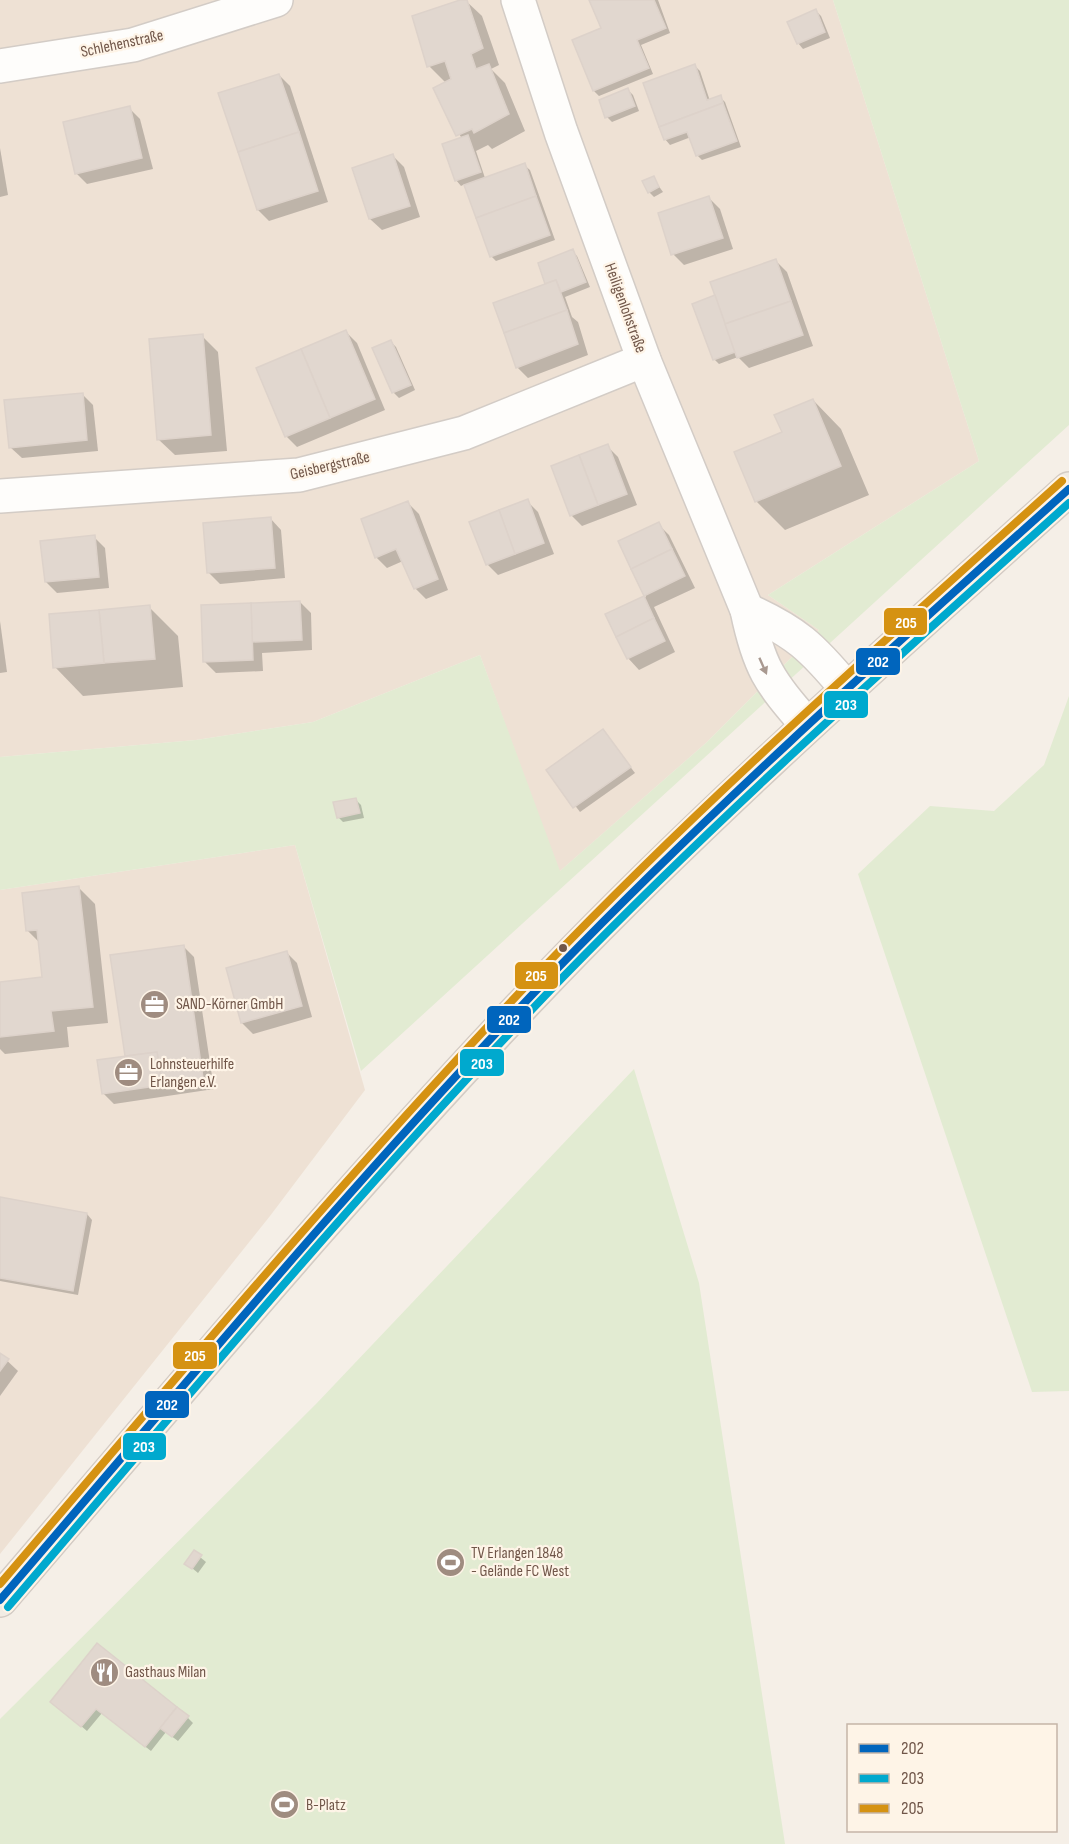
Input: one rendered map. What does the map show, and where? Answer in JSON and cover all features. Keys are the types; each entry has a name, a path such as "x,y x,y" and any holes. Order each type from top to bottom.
{"main road":[{"path":"0,1600 299,1252 460,1072 631,895 807,725 1069,489"}],"street":[{"name":"Schlehenstraße","path":"0,66 133,45 276,0"},
{"name":"Heiligenlohstraße","path":"518,0 561,132 644,360 747,610 754,644 763,667 772,685 807,725"},
{"name":"Geisbergstraße","path":"0,496 299,475 464,433 644,360"},
{"path":"747,610 783,626 812,648 846,688"}],"shaded area":[{"path":"0,0 833,0 979,461 768,595 819,630 707,742 559,872 480,655 313,722 196,740 0,757"},
{"path":"295,845 365,1090 270,1216 0,1554 0,890"}],"green space":[{"path":"833,0 1069,0 1069,425 361,1071 295,845 0,890 0,757 196,740 313,722 480,655 560,871 707,742 819,630 768,595 979,461"},
{"path":"1069,696 1069,1391 1032,1392 858,874 930,806 994,811 1044,765"},
{"name":"TV Erlangen 1848 - Gelände FC West","path":"634,1069 699,1283 785,1844 0,1844 0,1719 316,1404"}],"building":[{"path":"460,0 467,0 483,48 471,54 476,69 489,64 509,114 474,133 472,129 456,136 433,88 451,79 445,61 427,67 412,16"},
{"path":"589,0 654,0 666,28 637,40 649,68 593,91 572,40 601,28"},
{"path":"816,9 825,32 797,44 787,22"},
{"path":"695,64 707,100 721,95 723,103 659,127 643,83"},
{"path":"279,74 299,132 238,152 218,93"},
{"path":"628,88 635,106 605,118 599,100"},
{"path":"723,103 737,141 696,156 687,132 664,140 659,127"},
{"path":"130,106 142,158 75,174 63,122"},
{"path":"299,132 318,191 257,210 238,152"},
{"path":"468,135 481,172 455,181 442,144"},
{"path":"393,154 410,206 369,219 352,168"},
{"path":"525,163 536,196 476,218 464,185"},
{"path":"654,176 659,187 648,193 642,181"},
{"path":"536,196 550,235 490,257 476,218"},
{"path":"709,196 723,238 671,255 658,213"},
{"path":"573,249 586,282 561,292 556,280 545,284 538,263"},
{"path":"776,259 791,301 725,324 710,282"},
{"path":"556,280 567,310 504,333 493,303"},
{"path":"715,295 735,352 713,360 692,304"},
{"path":"791,301 803,335 737,358 725,324"},
{"path":"567,310 578,344 516,368 504,333"},
{"path":"346,330 375,399 330,418 301,349"},
{"path":"203,334 211,435 157,440 149,339"},
{"path":"391,340 411,385 392,393 372,348"},
{"path":"301,349 330,418 285,437 256,368"},
{"path":"83,393 87,440 9,448 4,400"},
{"path":"813,399 841,466 755,502 734,452 782,432 774,415"},
{"path":"608,444 627,494 598,505 579,455"},
{"path":"579,455 598,505 570,516 551,466"},
{"path":"528,499 544,543 515,554 499,510"},
{"path":"408,501 438,579 414,589 396,549 375,558 361,519"},
{"path":"499,510 515,554 486,565 469,522"},
{"path":"271,517 275,568 207,573 203,523"},
{"path":"659,522 672,549 631,569 618,541"},
{"path":"95,535 99,577 45,582 40,541"},
{"path":"672,549 685,576 644,596 631,569"},
{"path":"644,596 654,618 616,637 605,614"},
{"path":"300,601 302,640 252,642 251,603"},
{"path":"251,603 253,660 203,662 201,605"},
{"path":"150,605 155,659 104,663 99,610"},
{"path":"99,610 104,663 53,668 49,614"},
{"path":"654,618 665,641 627,659 616,637"},
{"path":"603,729 631,767 573,808 546,770"},
{"path":"356,798 360,813 337,818 333,802"},
{"path":"79,886 93,1007 51,1011 54,1031 0,1037 0,982 42,977 37,930 26,931 22,893"},
{"name":"SAND-Körner GmbH","path":"184,945 203,1078 162,1085 157,1052 125,1056 110,955"},
{"path":"287,951 302,1006 241,1023 226,968"},
{"name":"Lohnsteuerhilfe Erlangen e.V.","path":"157,1052 162,1085 102,1094 97,1060"},
{"path":"0,1197 87,1213 73,1291 0,1278"},
{"path":"0,1353 9,1359 0,1371"},
{"path":"194,1550 202,1555 192,1569 184,1564"},
{"name":"Gasthaus Milan","path":"97,1643 177,1707 145,1747 96,1709 81,1727 50,1702"},
{"path":"177,1707 189,1716 172,1737 160,1728"}],"transit line":[{"name":"205","path":"0,1584 336,1193 545,966 670,840 735,779 1062,481"},
{"name":"202","path":"0,1600 341,1203 554,972 743,786 872,666 1069,489"},
{"name":"203","path":"8,1607 350,1209 420,1130 563,977 749,795 1069,503"}],"place":[{"name":"SAND-Körner GmbH","path":"155,1004"},
{"name":"Lohnsteuerhilfe Erlangen e.V.","path":"129,1073"},
{"name":"TV Erlangen 1848 - Gelände FC West","path":"450,1562"},
{"name":"Gasthaus Milan","path":"104,1672"},
{"name":"B-Platz","path":"285,1805"}]}
